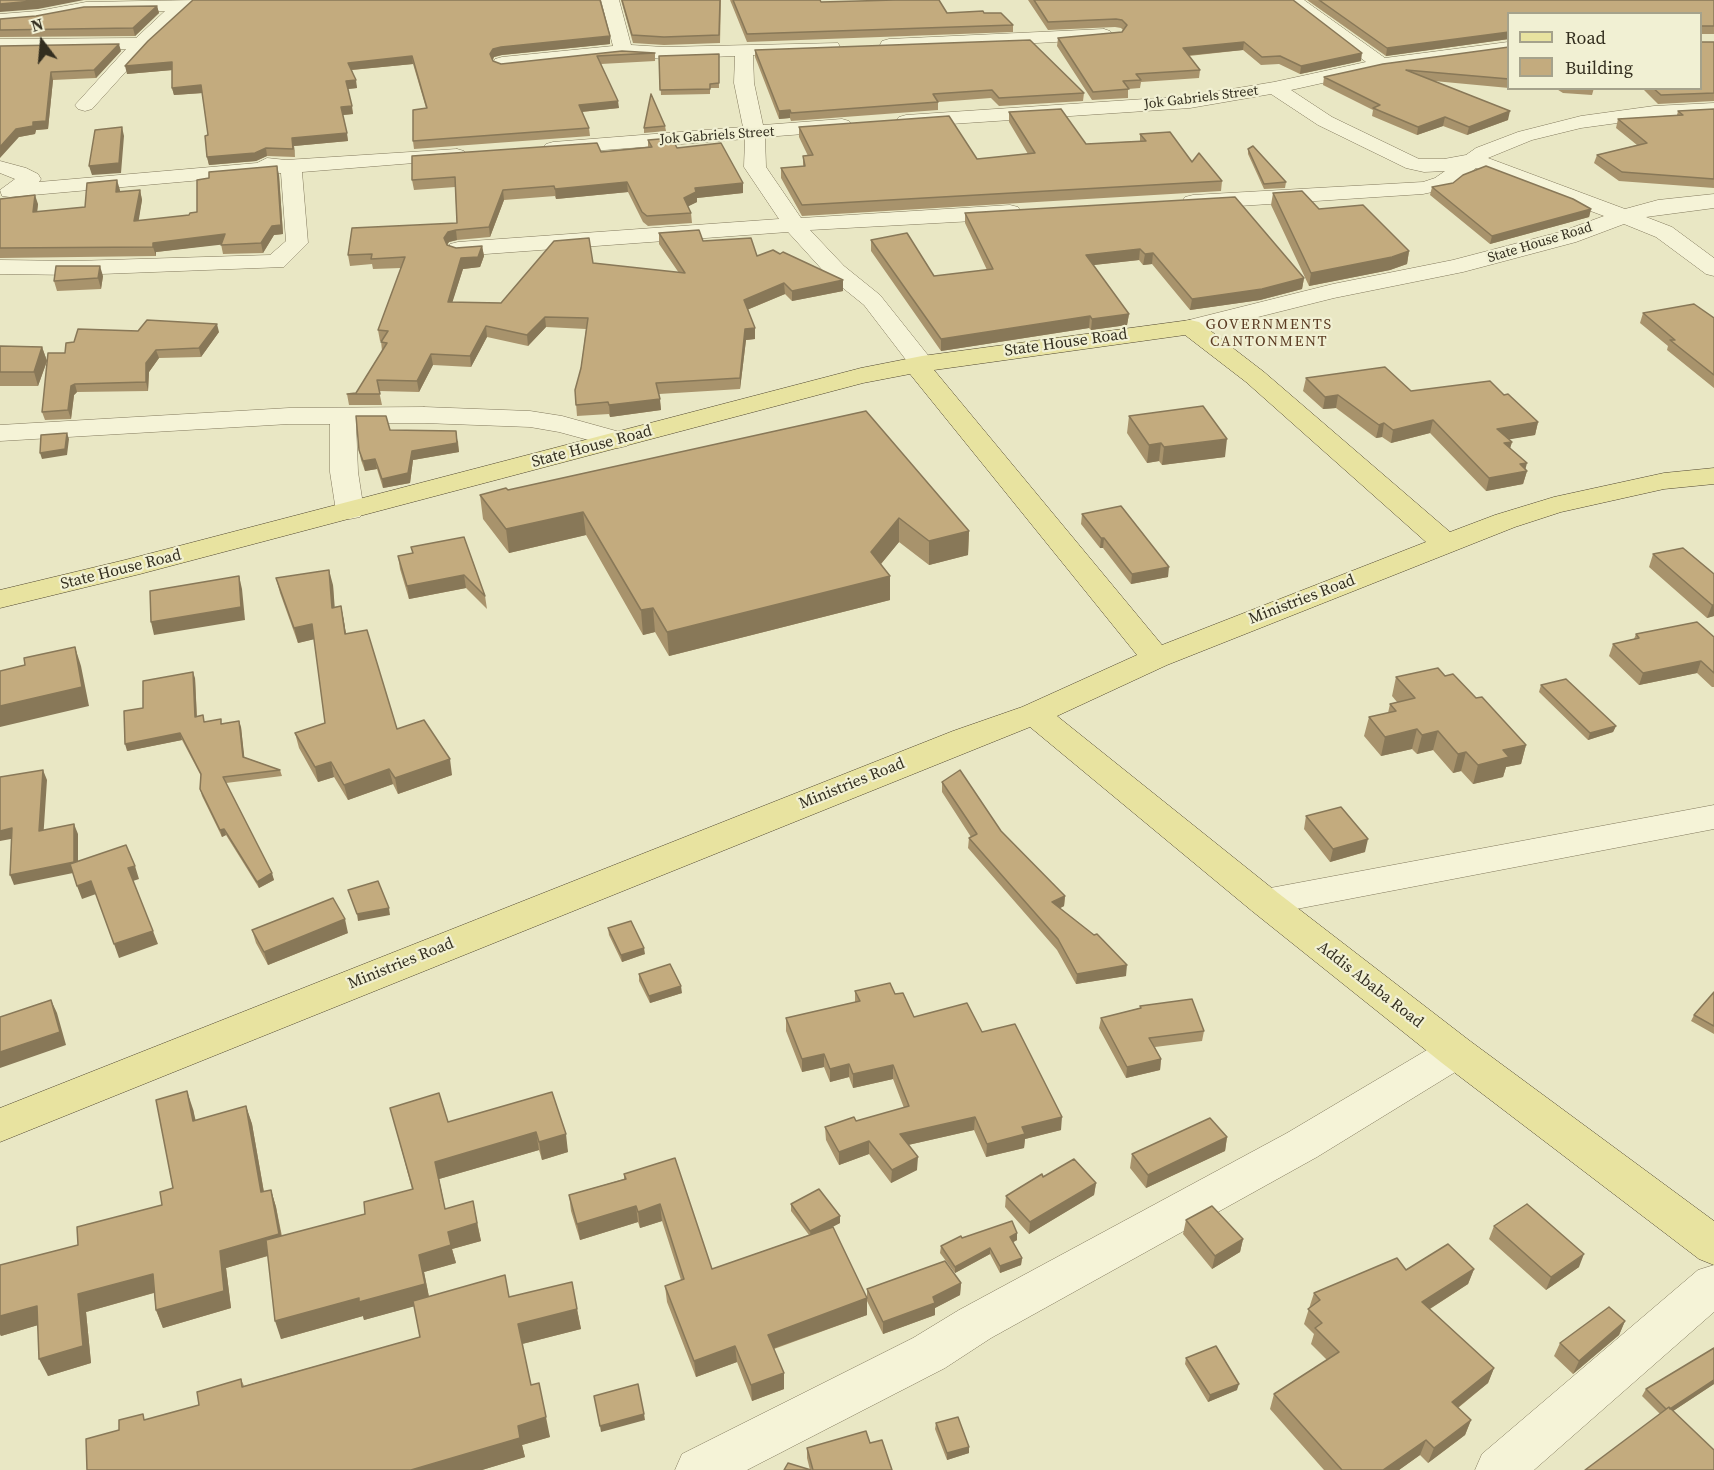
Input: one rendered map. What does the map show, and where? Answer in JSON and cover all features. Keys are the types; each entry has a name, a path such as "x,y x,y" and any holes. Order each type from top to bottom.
{"main road":[{"name":"State House Road","path":"0,599 350,511 829,384 920,365 1190,327"},
{"path":"1190,327 1255,377 1447,545"},
{"path":"920,365 1156,658"},
{"name":"Ministries Road","path":"0,1125 1034,714 1156,658 1505,521 1554,505 1664,482 1714,476"},
{"name":"Addis Ababa Road","path":"1034,714 1265,902 1456,1052 1714,1246"}],"street":[{"path":"610,0 623,50"},
{"path":"1295,0 1381,64"},
{"path":"0,19 86,7 186,3"},
{"path":"85,105 141,43 186,3"},
{"path":"874,46 1114,34"},
{"path":"0,45 141,43"},
{"path":"502,63 623,50 664,53 851,46"},
{"name":"Jok Gabriels Street","path":"889,122 1190,102 1274,88 1381,64 1507,47"},
{"path":"744,50 744,83 755,134 756,167 801,234 836,271 872,300 920,365"},
{"path":"1274,88 1325,121 1413,164 1444,165 1473,160 1527,178 1664,232 1714,268"},
{"path":"1174,203 1423,188 1443,183 1483,152 1525,136 1581,122 1654,112 1714,109"},
{"name":"Jok Gabriels Street","path":"528,150 866,124"},
{"path":"5,195 291,166 471,154"},
{"path":"0,267 75,268 276,262 283,258 286,252 297,243 291,167 206,158"},
{"path":"0,167 19,172 30,178 5,195"},
{"name":"State House Road","path":"1190,327 1333,291 1455,267 1568,237 1624,216 1658,207 1714,201"},
{"path":"458,249 1034,211"},
{"path":"0,433 254,418 424,415 530,419 562,424 618,440"},
{"path":"343,416 344,463 350,511"},
{"path":"1265,902 1714,817"},
{"path":"699,1470 929,1353 975,1324 1302,1145 1456,1052"},
{"path":"1499,1470 1714,1284"}],"building":[{"path":"0,0 43,0 0,4"},
{"path":"193,0 600,0 610,36 501,47 493,49 490,54 493,61 501,64 622,51 655,53 597,56 618,101 579,105 589,128 413,141 413,110 427,108 412,56 348,63 356,80 346,81 352,106 341,107 347,133 292,138 293,149 266,148 255,153 207,157 205,136 208,135 201,85 172,88 172,62 125,66 148,41"},
{"path":"622,0 720,0 719,35 664,37 632,35"},
{"path":"733,0 820,0 821,2 939,0 947,13 983,11 984,13 1001,13 1013,25 747,34"},
{"path":"1034,0 1293,0 1362,53 1301,66 1280,56 1262,57 1244,42 1183,48 1200,70 1136,74 1141,80 1123,81 1129,89 1093,92 1058,38 1122,32 1127,25 1122,20 1116,19 1048,22"},
{"path":"1319,0 1714,0 1714,26 1702,26 1702,12 1507,12 1507,32 1387,48"},
{"path":"157,6 133,28 0,30 0,19 36,16 84,7"},
{"path":"1030,40 1084,93 999,98 992,90 933,94 938,102 791,113 790,110 779,111 755,50"},
{"path":"1702,42 1714,42 1714,93 1661,95 1655,90 1702,90"},
{"path":"119,44 94,70 51,72 46,121 33,122 33,126 16,129 0,147 0,46"},
{"path":"1507,47 1507,79 1406,70 1510,111 1469,127 1445,117 1418,127 1373,108 1380,105 1324,77 1383,64"},
{"path":"719,54 719,83 710,84 710,89 660,90 659,56"},
{"path":"651,94 665,126 644,128"},
{"path":"1061,109 1086,144 1146,141 1140,134 1170,132 1192,162 1199,153 1222,181 802,205 781,168 805,166 803,156 813,155 799,127 949,116 977,159 1035,153 1009,112"},
{"path":"1714,109 1714,179 1622,172 1597,155 1647,143 1618,119 1683,115 1678,111"},
{"path":"122,127 119,163 89,166 95,130"},
{"path":"672,138 677,148 721,143 743,183 695,188 696,192 684,198 691,213 647,216 642,212 627,182 555,189 554,186 503,190 489,227 456,230 448,232 444,238 447,245 456,248 482,246 478,257 461,258 448,302 501,303 554,241 589,238 593,263 685,273 659,233 699,230 703,241 751,238 757,256 773,250 780,254 783,252 843,280 792,291 784,283 744,300 755,328 745,329 740,378 656,383 660,399 609,405 608,402 576,405 575,390 581,368 588,318 545,317 527,335 486,326 470,356 431,354 417,381 377,380 380,394 347,394 356,393 387,343 381,342 388,331 378,330 405,257 371,259 372,254 348,255 352,228 457,223 455,177 412,180 412,156 597,143 601,152 652,147 648,140"},
{"path":"1253,146 1286,182 1264,184 1248,149"},
{"path":"277,166 281,225 272,226 261,243 221,245 225,234 153,243 153,247 0,248 0,199 35,195 33,212 85,207 87,183 117,180 116,192 140,190 134,221 189,215 197,212 197,180 209,178 209,172"},
{"path":"1486,166 1573,199 1591,209 1492,236 1432,187 1453,183 1463,175"},
{"path":"1302,191 1319,209 1363,205 1409,251 1392,257 1311,273 1273,193"},
{"path":"1235,197 1304,278 1262,289 1192,299 1153,253 1145,254 1140,249 1086,255 1129,314 1092,319 1090,316 941,339 871,240 907,233 934,276 993,269 965,213"},
{"path":"56,266 100,266 98,278 54,281"},
{"path":"1694,304 1714,318 1714,375 1670,340 1675,340 1643,313"},
{"path":"147,320 217,324 199,348 156,350 146,363 146,382 75,384 71,386 68,410 42,412 48,353 65,353 66,343 74,342 78,329 138,331"},
{"path":"0,346 42,347 34,372 0,372"},
{"path":"1385,367 1411,391 1490,381 1504,395 1508,394 1538,422 1497,429 1512,442 1504,443 1527,463 1520,464 1527,471 1489,478 1433,420 1393,430 1384,423 1379,425 1338,395 1325,397 1306,378"},
{"path":"1203,406 1227,439 1164,447 1161,443 1149,445 1129,416"},
{"path":"866,411 969,531 929,541 899,518 871,552 890,576 667,632 653,608 641,610 583,512 506,529 480,495 506,488 508,490"},
{"path":"356,416 386,416 390,430 456,431 457,443 412,451 408,473 382,479 375,459 363,461 359,450"},
{"path":"67,433 65,449 40,453 41,435"},
{"path":"1121,506 1169,567 1132,574 1082,514"},
{"path":"464,537 485,596 464,575 407,586 398,556 413,553 411,547"},
{"path":"1683,548 1714,574 1714,605 1653,554"},
{"path":"329,570 332,608 341,606 345,634 367,630 397,729 424,720 450,759 395,778 389,769 344,785 331,762 315,767 295,733 325,723 312,624 294,628 276,578"},
{"path":"239,576 241,607 151,622 150,591"},
{"path":"1697,622 1714,637 1714,673 1701,661 1643,673 1613,644 1639,638 1636,634"},
{"path":"75,647 82,687 0,706 0,671 25,665 24,658"},
{"path":"1438,668 1445,676 1453,674 1476,698 1482,697 1526,745 1503,750 1509,757 1478,765 1466,752 1458,754 1438,731 1422,735 1417,729 1385,737 1369,717 1396,711 1390,704 1415,698 1396,677"},
{"path":"193,672 195,717 203,715 204,722 221,719 221,724 239,721 243,757 280,770 223,777 272,873 257,882 224,829 220,830 200,789 201,774 180,733 125,744 124,711 143,708 143,681"},
{"path":"1566,679 1616,726 1590,733 1541,685"},
{"path":"43,770 39,831 74,824 74,862 10,875 12,828 0,831 0,777"},
{"path":"960,770 1001,831 1065,896 1052,902 1094,935 1097,934 1127,965 1077,974 1058,939 969,838 977,834 942,782"},
{"path":"1341,807 1368,839 1333,849 1306,816"},
{"path":"126,845 135,866 128,868 153,931 114,944 91,881 77,886 70,864"},
{"path":"378,881 389,908 357,914 348,890"},
{"path":"333,898 345,919 264,952 252,930"},
{"path":"631,921 644,948 621,955 608,928"},
{"path":"670,964 681,986 649,996 639,974"},
{"path":"890,983 895,994 903,993 914,1017 967,1003 982,1032 1015,1024 1062,1117 1022,1127 1025,1134 987,1144 975,1117 900,1134 918,1157 892,1170 869,1141 839,1152 825,1127 854,1117 856,1121 909,1106 893,1065 853,1074 849,1064 830,1069 824,1054 802,1059 786,1018 860,1001 855,991"},
{"path":"1714,992 1714,1026 1694,1015"},
{"path":"1192,999 1204,1031 1149,1038 1161,1059 1127,1067 1101,1018 1141,1008 1140,1006"},
{"path":"51,1000 60,1032 0,1052 0,1017"},
{"path":"187,1091 193,1121 246,1106 261,1192 271,1190 279,1234 220,1251 224,1291 156,1310 153,1274 78,1294 83,1346 39,1359 37,1306 0,1316 0,1265 78,1245 77,1227 162,1205 160,1192 173,1188 156,1100"},
{"path":"552,1092 566,1134 539,1142 536,1132 435,1162 445,1209 473,1201 477,1223 448,1232 451,1245 419,1255 425,1284 359,1302 359,1298 275,1321 266,1240 365,1214 364,1202 413,1189 390,1108 439,1093 448,1122"},
{"path":"1210,1118 1227,1137 1148,1175 1132,1154"},
{"path":"675,1158 712,1269 833,1227 867,1298 768,1335 784,1373 751,1385 735,1346 694,1361 665,1286 684,1279 660,1204 638,1212 636,1206 577,1224 569,1195 626,1179 624,1174"},
{"path":"1074,1159 1096,1183 1030,1222 1006,1196 1042,1174 1043,1177"},
{"path":"819,1189 840,1216 810,1231 791,1204"},
{"path":"1527,1204 1584,1254 1551,1277 1494,1226"},
{"path":"1212,1206 1243,1239 1215,1256 1186,1220"},
{"path":"1012,1221 1017,1233 1010,1237 1022,1258 1000,1266 990,1248 955,1267 941,1246 961,1236 962,1238"},
{"path":"1448,1244 1474,1269 1422,1302 1494,1368 1452,1402 1471,1420 1434,1448 1426,1440 1383,1470 1342,1470 1274,1394 1339,1352 1315,1328 1322,1323 1308,1309 1320,1300 1314,1293 1397,1258 1406,1270"},
{"path":"945,1261 961,1283 933,1297 935,1303 883,1322 867,1289"},
{"path":"505,1275 509,1297 572,1282 577,1309 518,1324 531,1385 539,1383 546,1417 518,1426 520,1438 411,1470 87,1470 86,1439 119,1430 119,1420 143,1414 144,1420 199,1405 197,1392 241,1379 242,1387 420,1337 413,1301"},
{"path":"1609,1307 1625,1321 1579,1361 1560,1343"},
{"path":"1216,1346 1239,1384 1210,1395 1186,1358"},
{"path":"1714,1348 1714,1380 1670,1409 1669,1407 1666,1409 1646,1389"},
{"path":"638,1384 644,1414 600,1426 594,1396"},
{"path":"1669,1407 1714,1450 1714,1470 1585,1470"},
{"path":"958,1417 969,1447 947,1453 936,1423"},
{"path":"866,1431 870,1443 882,1440 892,1470 813,1470 807,1448"},
{"path":"788,1463 811,1470 784,1470"}],"district":[{"name":"GOVERNMENTS CANTONMENT","path":"1269,334"}]}
